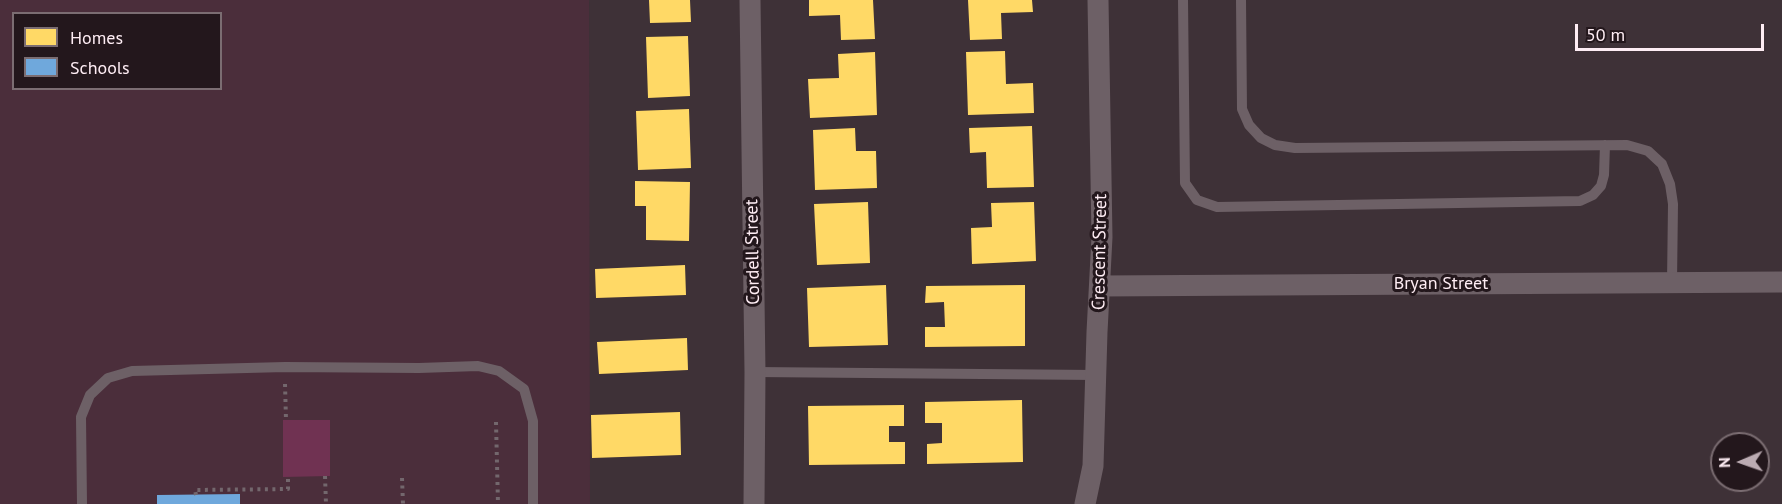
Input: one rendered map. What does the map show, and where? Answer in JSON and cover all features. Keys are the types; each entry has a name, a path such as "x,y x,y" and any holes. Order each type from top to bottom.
{"street":[{"name":"Cordell Street","path":"750,0 754,504"},
{"name":"Crescent Street","path":"1085,504 1093,466 1102,237 1098,0"},
{"name":"Bryan Street","path":"1100,286 1782,282"}],"lane":[{"path":"1183,0 1185,183 1197,200 1217,207 1580,201 1593,195 1601,186 1604,175 1605,145"},
{"path":"1241,0 1242,109 1249,125 1261,138 1275,145 1295,148 1627,145 1648,151 1662,164 1670,184 1673,204 1672,282"},
{"path":"82,504 81,417 90,395 108,378 132,371 478,366 500,371 524,389 533,421 533,504"},
{"path":"754,372 1096,375"}],"path":[{"path":"285,367 286,420"},
{"path":"496,422 498,504"},
{"path":"195,495 195,490 288,489 288,476"},
{"path":"325,476 326,504"},
{"path":"402,478 403,504"}],"shaded area":[{"path":"0,0 589,0 590,504 0,504"},
{"path":"283,420 330,420 330,476 283,477"}],"building: Homes":[{"path":"649,0 690,0 691,22 650,23"},
{"path":"809,0 873,0 875,39 841,40 840,15 809,16"},
{"path":"968,0 1032,0 1033,12 1001,13 1002,39 970,40"},
{"path":"688,36 690,96 648,98 646,37"},
{"path":"1005,51 1006,84 1033,83 1034,113 968,115 966,52"},
{"path":"875,52 877,115 810,118 808,79 839,78 838,54"},
{"path":"689,109 691,168 638,170 636,111"},
{"path":"1032,126 1034,187 987,188 986,152 970,153 969,128"},
{"path":"855,128 856,151 876,151 877,188 815,190 813,130"},
{"path":"635,181 690,182 689,241 646,240 646,206 635,206"},
{"path":"868,202 870,263 817,265 814,204"},
{"path":"1034,202 1036,261 972,264 971,228 992,227 991,203"},
{"path":"685,265 686,295 596,298 595,269"},
{"path":"886,285 888,345 809,347 807,288"},
{"path":"1025,285 1025,346 925,347 925,327 945,327 944,302 925,303 926,286"},
{"path":"687,338 688,370 599,374 597,342"},
{"path":"1022,400 1023,462 927,464 927,444 942,443 942,423 925,423 925,402"},
{"path":"904,405 904,426 889,426 889,442 905,442 905,464 809,465 808,406"},
{"path":"680,412 681,455 592,458 591,415"}],"building: Schools":[{"path":"240,494 240,504 157,504 157,495"}]}
